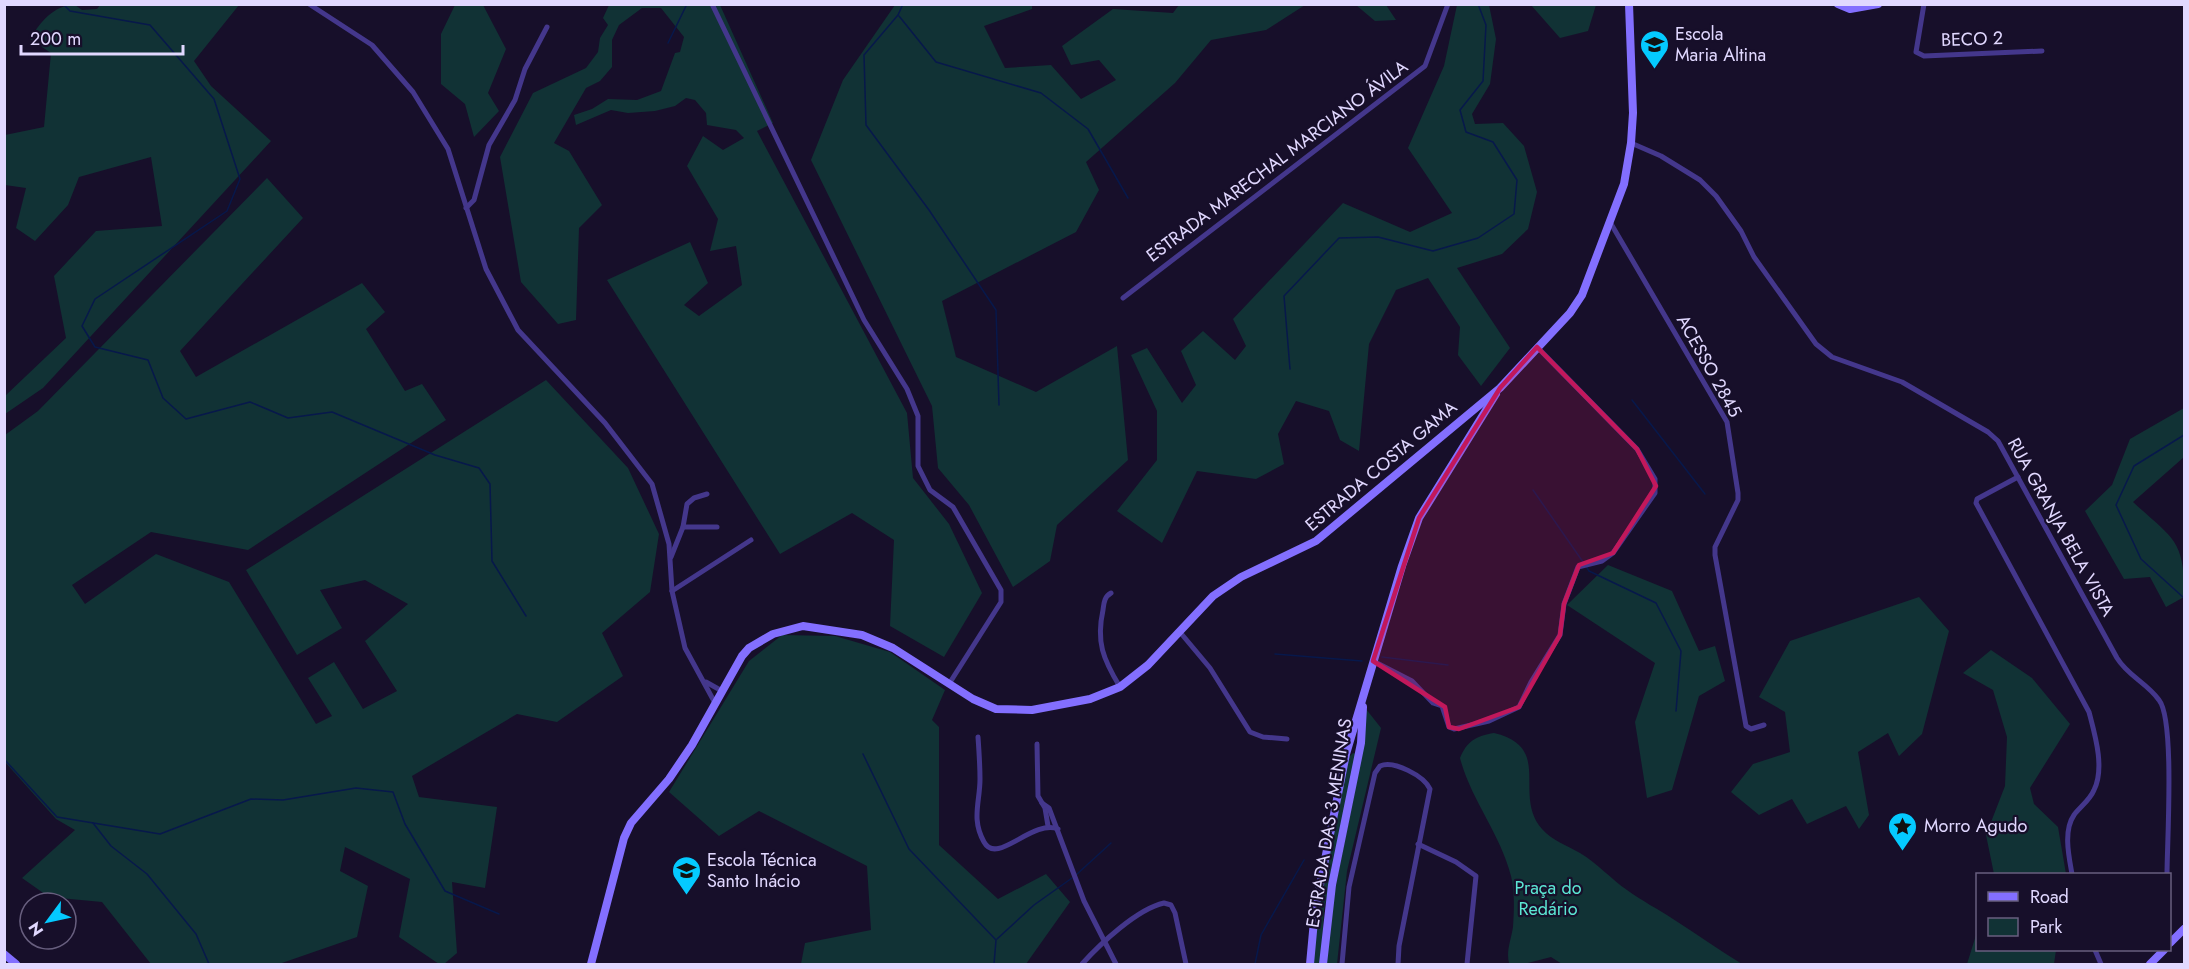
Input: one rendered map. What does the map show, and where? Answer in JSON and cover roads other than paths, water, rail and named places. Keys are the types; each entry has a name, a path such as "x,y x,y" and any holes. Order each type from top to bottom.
{"main road":[{"name":"ESTRADA COSTA GAMA","path":"591,964 624,838 631,823 669,779 749,648 773,634 803,626 862,635 893,648 950,684 996,709 1013,711 1090,699 1120,687 1148,665 1202,606 1228,585 1316,540 1462,417 1500,388 1569,313 1582,295 1623,184 1631,143 1633,113 1629,4"},
{"path":"1838,4 1850,9 1878,4"},
{"name":"ESTRADA DAS 3 MENINAS","path":"1310,964 1314,910 1346,754 1372,661 1419,518 1500,388"},
{"path":"1462,417 1472,432"},
{"name":"ESTRADA DAS 3 MENINAS","path":"1323,964 1332,885 1360,750 1365,687"},
{"path":"2171,941 2184,929"},
{"path":"2150,964 2163,951"},
{"path":"4,954 16,964"}],"street":[{"path":"309,4 372,45 413,92 448,149 486,269 518,330 605,423 652,484 669,544 672,591 685,648 715,704"},
{"path":"712,4 864,320 907,389 918,416 918,466 930,490 952,506 1001,590 1001,602 950,684"},
{"name":"ESTRADA MARECHAL MARCIANO ÁVILA","path":"1124,298 1425,66 1448,4"},
{"name":"BECO 2","path":"1924,4 1916,52 1924,56 2042,51"},
{"path":"466,208 474,200 489,145 515,100 525,69 547,27"},
{"name":"RUA GRANJA BELA VISTA","path":"1631,143 1661,156 1700,180 1716,196 1741,231 1754,257 1816,344 1832,357 1902,382 1988,432 1998,441 2120,663 2128,674 2159,699 2163,707 2168,736 2167,873"},
{"name":"ACESSO 2845","path":"1610,222 1726,422 1738,500 1715,547 1715,555 1746,726 1751,729 1764,725"},
{"path":"1372,661 1412,681 1433,703 1442,706 1448,723 1454,729 1489,721 1514,711 1523,702 1531,682 1560,635 1564,604 1578,567 1608,558 1654,493 1655,479 1637,449 1537,346"},
{"path":"2018,477 1977,499 1976,503 2089,712 2096,749 2097,777 2094,791 2072,817 2069,827 2072,873"},
{"path":"670,559 683,527 687,504 707,494"},
{"path":"683,527 717,527"},
{"path":"672,591 751,540"},
{"path":"1111,593 1105,600 1099,641 1120,687"},
{"path":"1179,631 1210,668 1250,732 1263,737 1287,739"},
{"path":"704,681 722,691"},
{"path":"978,737 980,781 976,820 986,846 992,850 1000,850 1036,829 1048,826 1058,828"},
{"path":"1037,744 1038,796 1047,812 1048,826"},
{"path":"1342,964 1349,887 1375,773 1380,766 1391,763 1425,780 1431,789 1418,844 1398,964"},
{"path":"1042,803 1048,808 1058,828 1083,901 1116,964"},
{"path":"1418,844 1456,862 1476,876 1467,964"},
{"path":"1082,964 1105,940 1138,916 1164,903 1171,906 1176,913 1186,964"}],"waterway":[{"path":"63,4 70,11 150,25 214,99 240,179 227,211 95,299 82,326 95,347 148,360 163,398 186,419 250,402 288,418 332,412 435,455 479,468 490,484 492,561 526,616"},
{"path":"668,43 687,4"},
{"path":"903,4 898,15 864,55 866,125 929,210 996,310 999,405"},
{"path":"1290,369 1284,296 1339,238 1378,237 1433,251 1478,238 1514,214 1517,180 1493,142 1466,132 1460,110 1483,81 1486,25 1478,4"},
{"path":"899,16 936,62 1041,93 1088,129 1128,198"},
{"path":"1632,400 1705,494"},
{"path":"2184,435 2134,466 2116,505 2141,559 2184,598"},
{"path":"1533,490 1583,562"},
{"path":"1586,566 1589,571 1656,603 1681,651 1676,711"},
{"path":"1275,654 1362,661"},
{"path":"1382,657 1448,665"},
{"path":"863,754 909,849 996,940 994,964"},
{"path":"4,759 57,817 160,834 251,799 283,800 356,788 393,792 405,824 445,891 499,914"},
{"path":"93,823 111,846 147,874 196,934 209,964"},
{"path":"1076,875 1111,843"},
{"path":"1255,964 1261,935 1304,860"},
{"path":"997,939 1034,905 1072,878"}],"place":[{"name":"Escola Maria Altina","path":"1654,70"},
{"name":"Morro Agudo","path":"1903,852"},
{"name":"Escola Técnica Santo Inácio","path":"686,896"}],"park label":[{"name":"Praça do Redário","path":"1548,898"}]}
